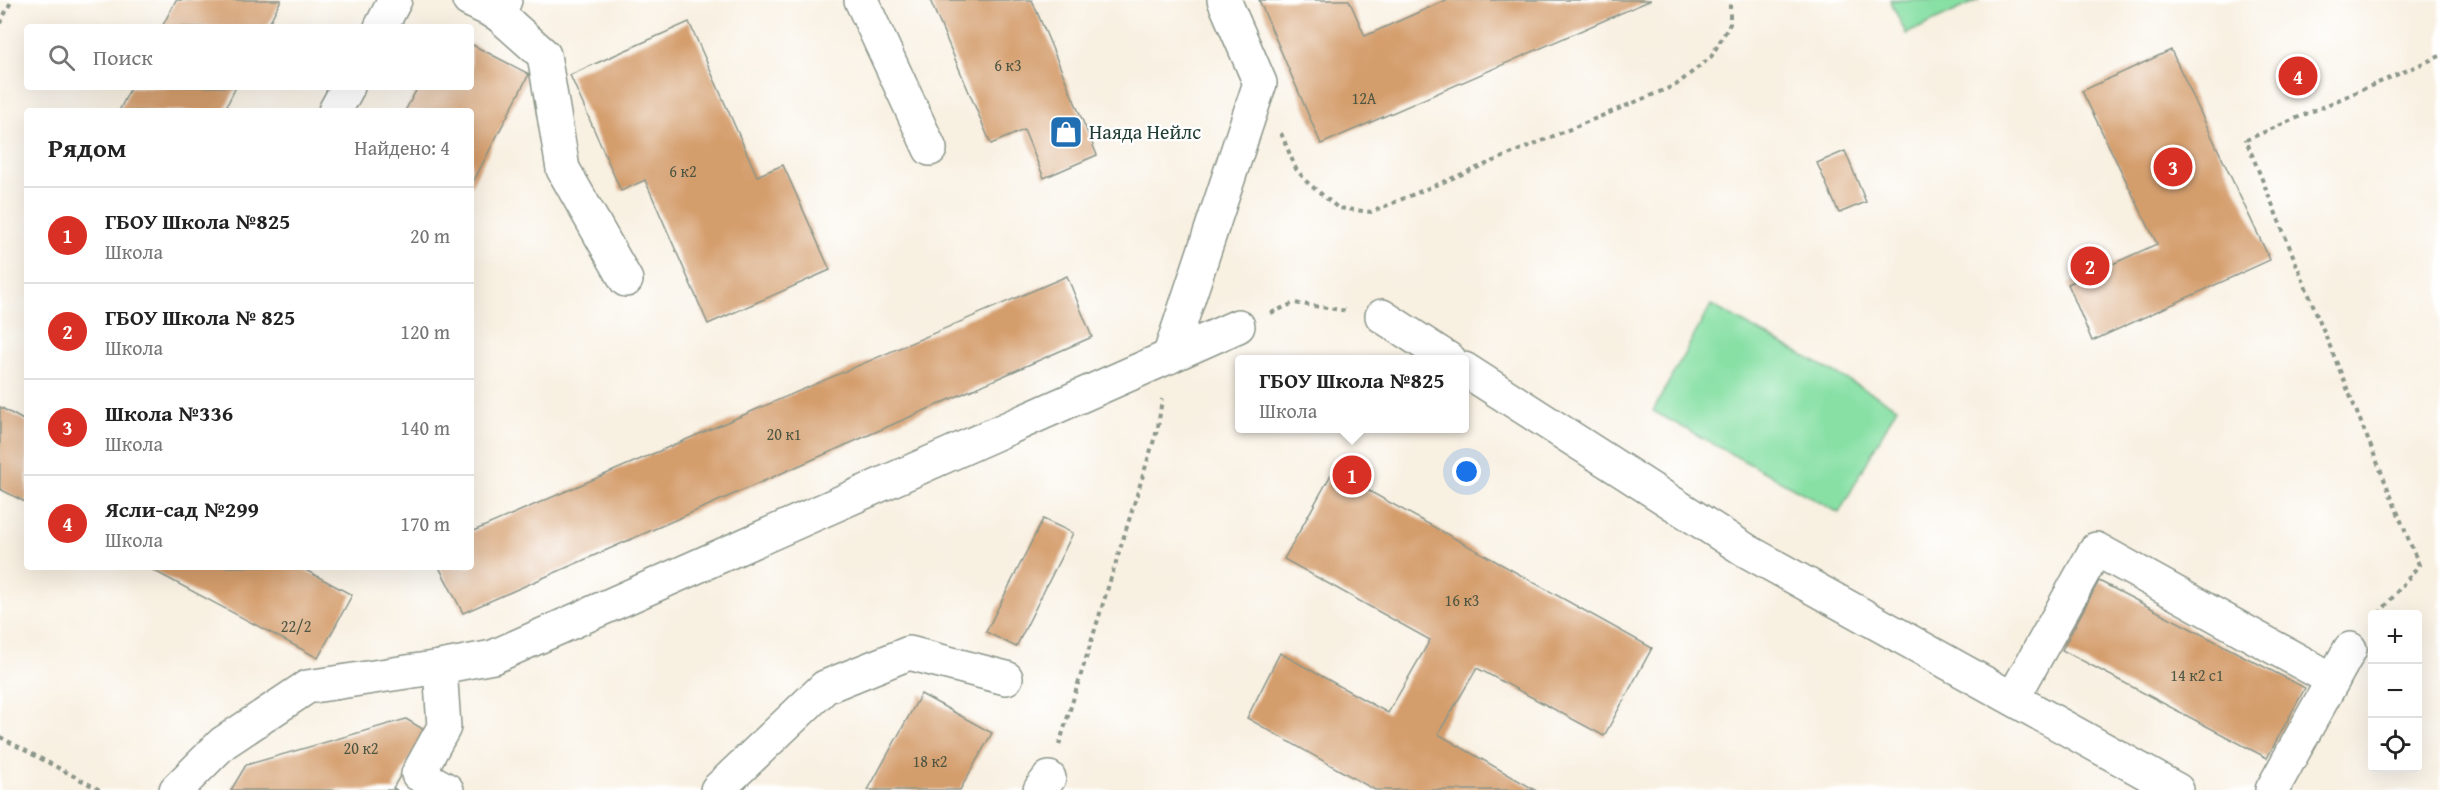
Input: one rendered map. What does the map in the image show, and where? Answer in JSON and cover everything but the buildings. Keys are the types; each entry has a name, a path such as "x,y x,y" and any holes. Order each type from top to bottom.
{"lane":[{"path":"383,24 395,0"},
{"path":"469,0 502,7 544,55 563,169 626,280"},
{"path":"861,0 930,149"},
{"path":"1169,357 1260,82 1224,0"},
{"path":"337,108 346,90"},
{"path":"1382,316 1442,355"},
{"path":"176,790 223,743 307,687 493,657 1238,326"},
{"path":"1469,372 1747,551 2177,790"},
{"path":"2013,698 2096,549 2333,680"},
{"path":"2272,790 2350,649"},
{"path":"717,790 825,687 909,653 1006,678"},
{"path":"440,667 444,727 418,774 447,790"}],"path":[{"path":"0,23 12,0"},
{"path":"1260,82 1296,169 1307,183 1338,208 1371,212 1676,85 1711,57 1730,24 1730,0"},
{"path":"2383,610 2420,565 2246,140 2440,56"},
{"path":"1238,326 1294,303 1382,316"},
{"path":"1045,784 1158,427 1169,357"},
{"path":"0,737 100,790"}],"green space":[{"path":"1890,0 1979,0 1906,34"},
{"path":"1711,305 1897,407 1839,513 1653,411"}],"place":[{"name":"Ясли-сад №299","path":"2298,76"},
{"name":"Наяда Нейлс","path":"1066,132"},
{"name":"Школа №336","path":"2173,167"},
{"name":"ГБОУ Школа № 825","path":"2090,266"},
{"name":"ГБОУ Школа №825","path":"1352,475"}]}
